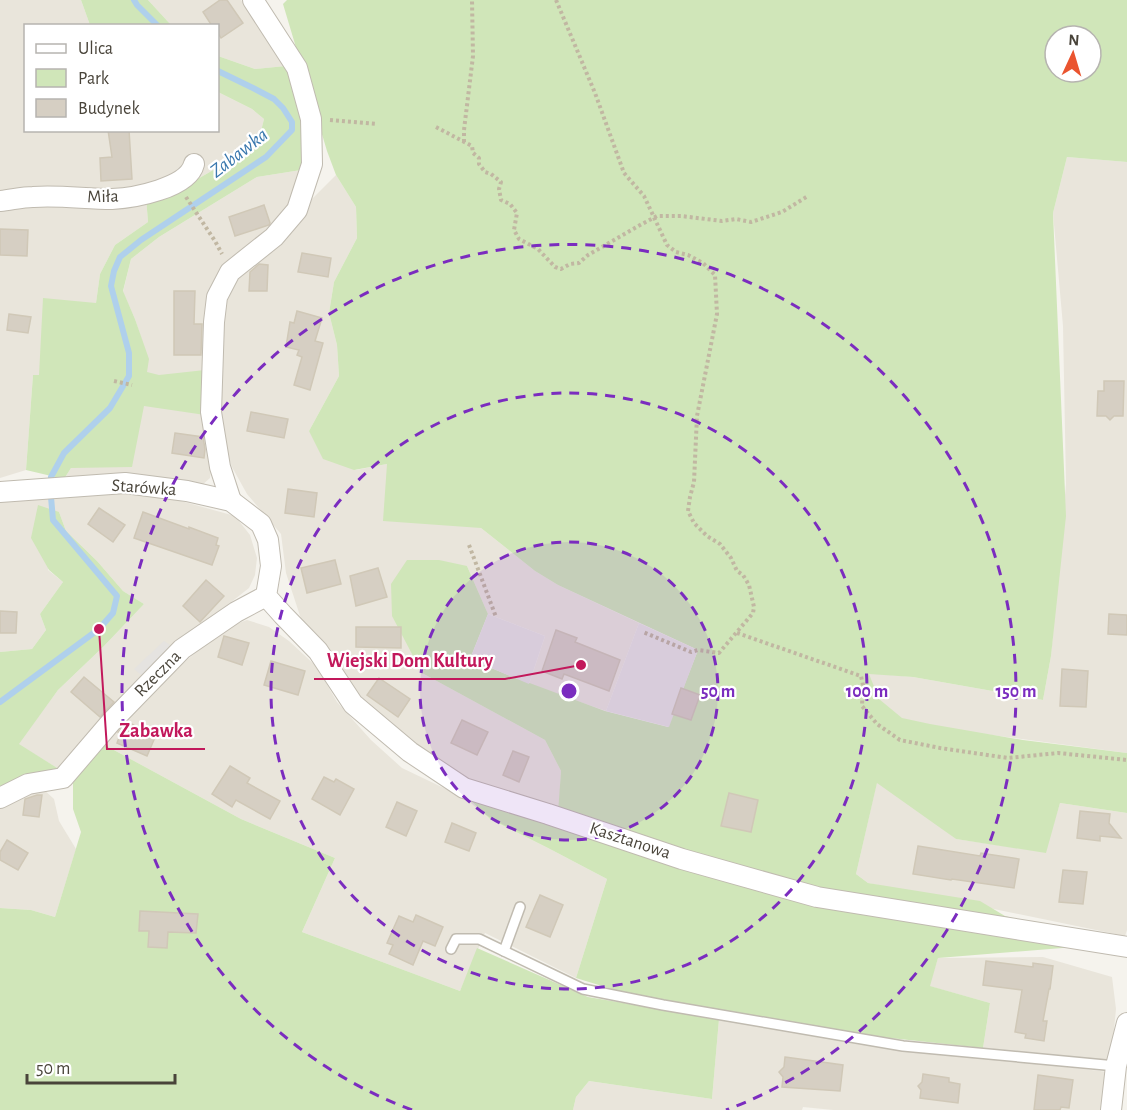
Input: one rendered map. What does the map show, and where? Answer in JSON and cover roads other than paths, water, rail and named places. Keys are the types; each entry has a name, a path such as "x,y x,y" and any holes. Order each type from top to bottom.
{"street":[{"path":"231,501 220,468 211,412 217,297 230,272 274,237 297,210 312,164 311,119 297,68 253,0"},
{"name":"Miła","path":"0,201 33,197 115,199 155,191 178,183 193,170 194,164"},
{"name":"Starówka","path":"0,492 125,483 187,491 231,501 261,524 268,540 271,566 266,596"},
{"name":"Rzeczna","path":"0,798 28,784 63,777 111,722 182,649 236,612 266,596"},
{"name":"Kasztanowa","path":"266,596 318,651 353,704 410,752 464,788 682,859 817,897 1127,947"},
{"path":"1112,1110 1116,1066 1126,1033"}],"lane":[{"path":"504,951 520,908"},
{"path":"450,950 456,939 479,939 583,989 663,1005 903,1046 1116,1066"}],"waterway":[{"name":"Zabawka","path":"134,0 156,24"},
{"name":"Zabawka","path":"51,477 64,453 110,408 129,376 129,353 111,286 120,257 141,240 266,157 292,130 292,122 274,99 219,72"},
{"name":"Zabawka","path":"0,702 99,629 113,613 117,596 53,520 51,497"}],"place":[{"name":"Zabawka","path":"99,629"},
{"name":"Wiejski Dom Kultury","path":"581,665"}]}
